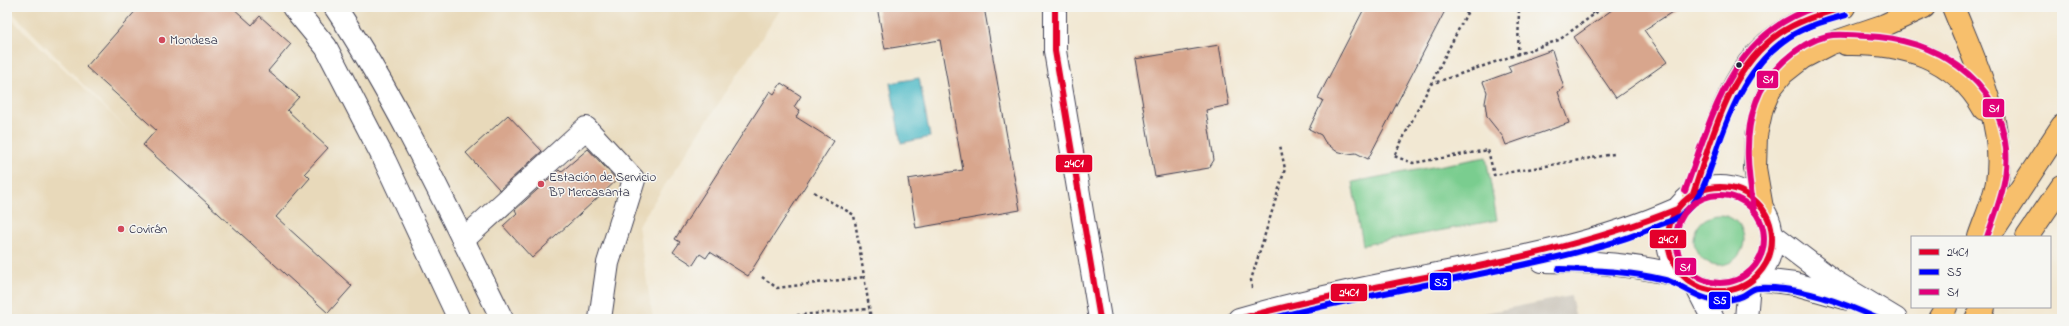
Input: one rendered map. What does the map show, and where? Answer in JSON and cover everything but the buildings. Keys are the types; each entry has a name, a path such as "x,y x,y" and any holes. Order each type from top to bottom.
{"highway":[{"path":"1693,194 1718,121 1731,91 1746,65 1762,46 1779,33 1800,21 1844,7"},
{"path":"1762,208 1755,168 1756,135 1762,108 1770,89 1783,73 1802,58 1829,44 1885,25 1924,7"},
{"path":"1953,7 1978,69 1990,106 1996,136 1998,154 1997,182 1979,236"},
{"path":"1829,44 1888,46 1929,57 1948,68 1965,82 1978,98 1988,116 1996,136"},
{"path":"1990,236 2062,126"},
{"path":"2033,229 2062,186"},
{"path":"2033,229 2062,202"},
{"path":"1939,319 1945,308"},
{"path":"1976,319 1983,308"}],"street":[{"path":"293,7 326,47 385,161 460,319"},
{"path":"335,7 353,34 423,159 502,319"},
{"path":"1056,7 1056,51 1100,319"},
{"path":"463,240 586,128 634,180 608,263 600,319"},
{"path":"1517,260 1587,262 1653,269 1690,282 1709,291 1723,292 1737,290 1752,281 1767,262 1771,252 1773,235 1769,221 1762,208 1752,198 1738,190 1723,187 1707,188 1693,194 1677,209 1670,222 1667,236 1668,251 1674,265 1690,282 1713,319"},
{"path":"1247,317 1288,313 1364,288 1517,260 1608,236 1642,225 1677,209"},
{"path":"1773,235 1835,282 1896,319"},
{"path":"1752,281 1795,284 1831,293 1874,307"},
{"path":"1746,319 1752,281"}],"path":[{"path":"1470,7 1394,156 1413,163 1488,150 1494,175 1614,154"},
{"path":"1518,55 1519,7"},
{"path":"1588,7 1594,15"},
{"path":"1430,84 1559,40 1604,7"},
{"path":"1247,317 1251,280 1285,169 1280,145"},
{"path":"814,192 854,215 870,319"},
{"path":"762,276 777,288 864,278"},
{"path":"755,319 869,309"}],"shaded area":[{"path":"7,7 782,7 638,226 653,319 7,319 7,15 129,131"},
{"path":"1571,296 1576,319 1455,319"}],"green space":[{"path":"1486,157 1497,220 1363,245 1352,182"},
{"path":"1719,215 1728,217 1739,226 1744,240 1742,249 1733,260 1719,265 1710,263 1699,254 1694,240 1696,231 1705,220"}],"water":[{"path":"919,78 930,137 901,143 890,83"}],"transit line":[{"name":"24C1","path":"1055,7 1055,51 1100,319"},
{"name":"S1","path":"1685,191 1716,107 1729,81 1745,57 1764,36 1788,19 1817,7"},
{"name":"24C1","path":"1693,194 1724,106 1747,65 1762,48 1787,28 1844,7"},
{"name":"S5","path":"1270,319 1344,301 1529,264 1566,255 1625,239 1676,218 1688,209 1703,188 1727,120 1735,103 1744,87 1765,57 1794,34 1813,25 1846,15"},
{"name":"S1","path":"1754,209 1748,156 1749,129 1756,102 1767,80 1794,52 1816,40 1827,36 1836,35 1866,36 1891,39 1915,45 1938,54 1958,66 1976,82 1991,101 2001,123 2006,149 2006,171 1995,216 1987,236"},
{"name":"24C1","path":"1720,187 1740,191 1749,195 1757,202 1764,210 1768,219 1772,239 1768,259 1764,268 1757,276 1749,283 1740,287 1720,291 1700,287 1691,283 1683,276 1676,268 1672,259 1668,239 1672,219 1676,210 1683,202 1691,195 1700,191 1720,187"},
{"name":"S1","path":"1720,195 1737,198 1745,202 1757,214 1761,222 1764,239 1761,256 1757,264 1745,276 1737,280 1720,283 1703,280 1695,276 1683,264 1679,256 1676,239 1679,222 1683,214 1695,202 1703,198 1720,195"},
{"name":"24C1","path":"1239,319 1294,305 1515,258 1624,228 1677,209"},
{"name":"S5","path":"1559,269 1612,272 1652,277 1671,282 1700,297 1712,300 1735,298 1742,296 1756,288 1773,288 1804,292 1835,301 1878,319"}],"place":[{"name":"Mondesa","path":"162,40"},
{"name":"Estación de Servicio BP Mercasanta","path":"541,184"},
{"name":"Covirán","path":"121,229"}]}
